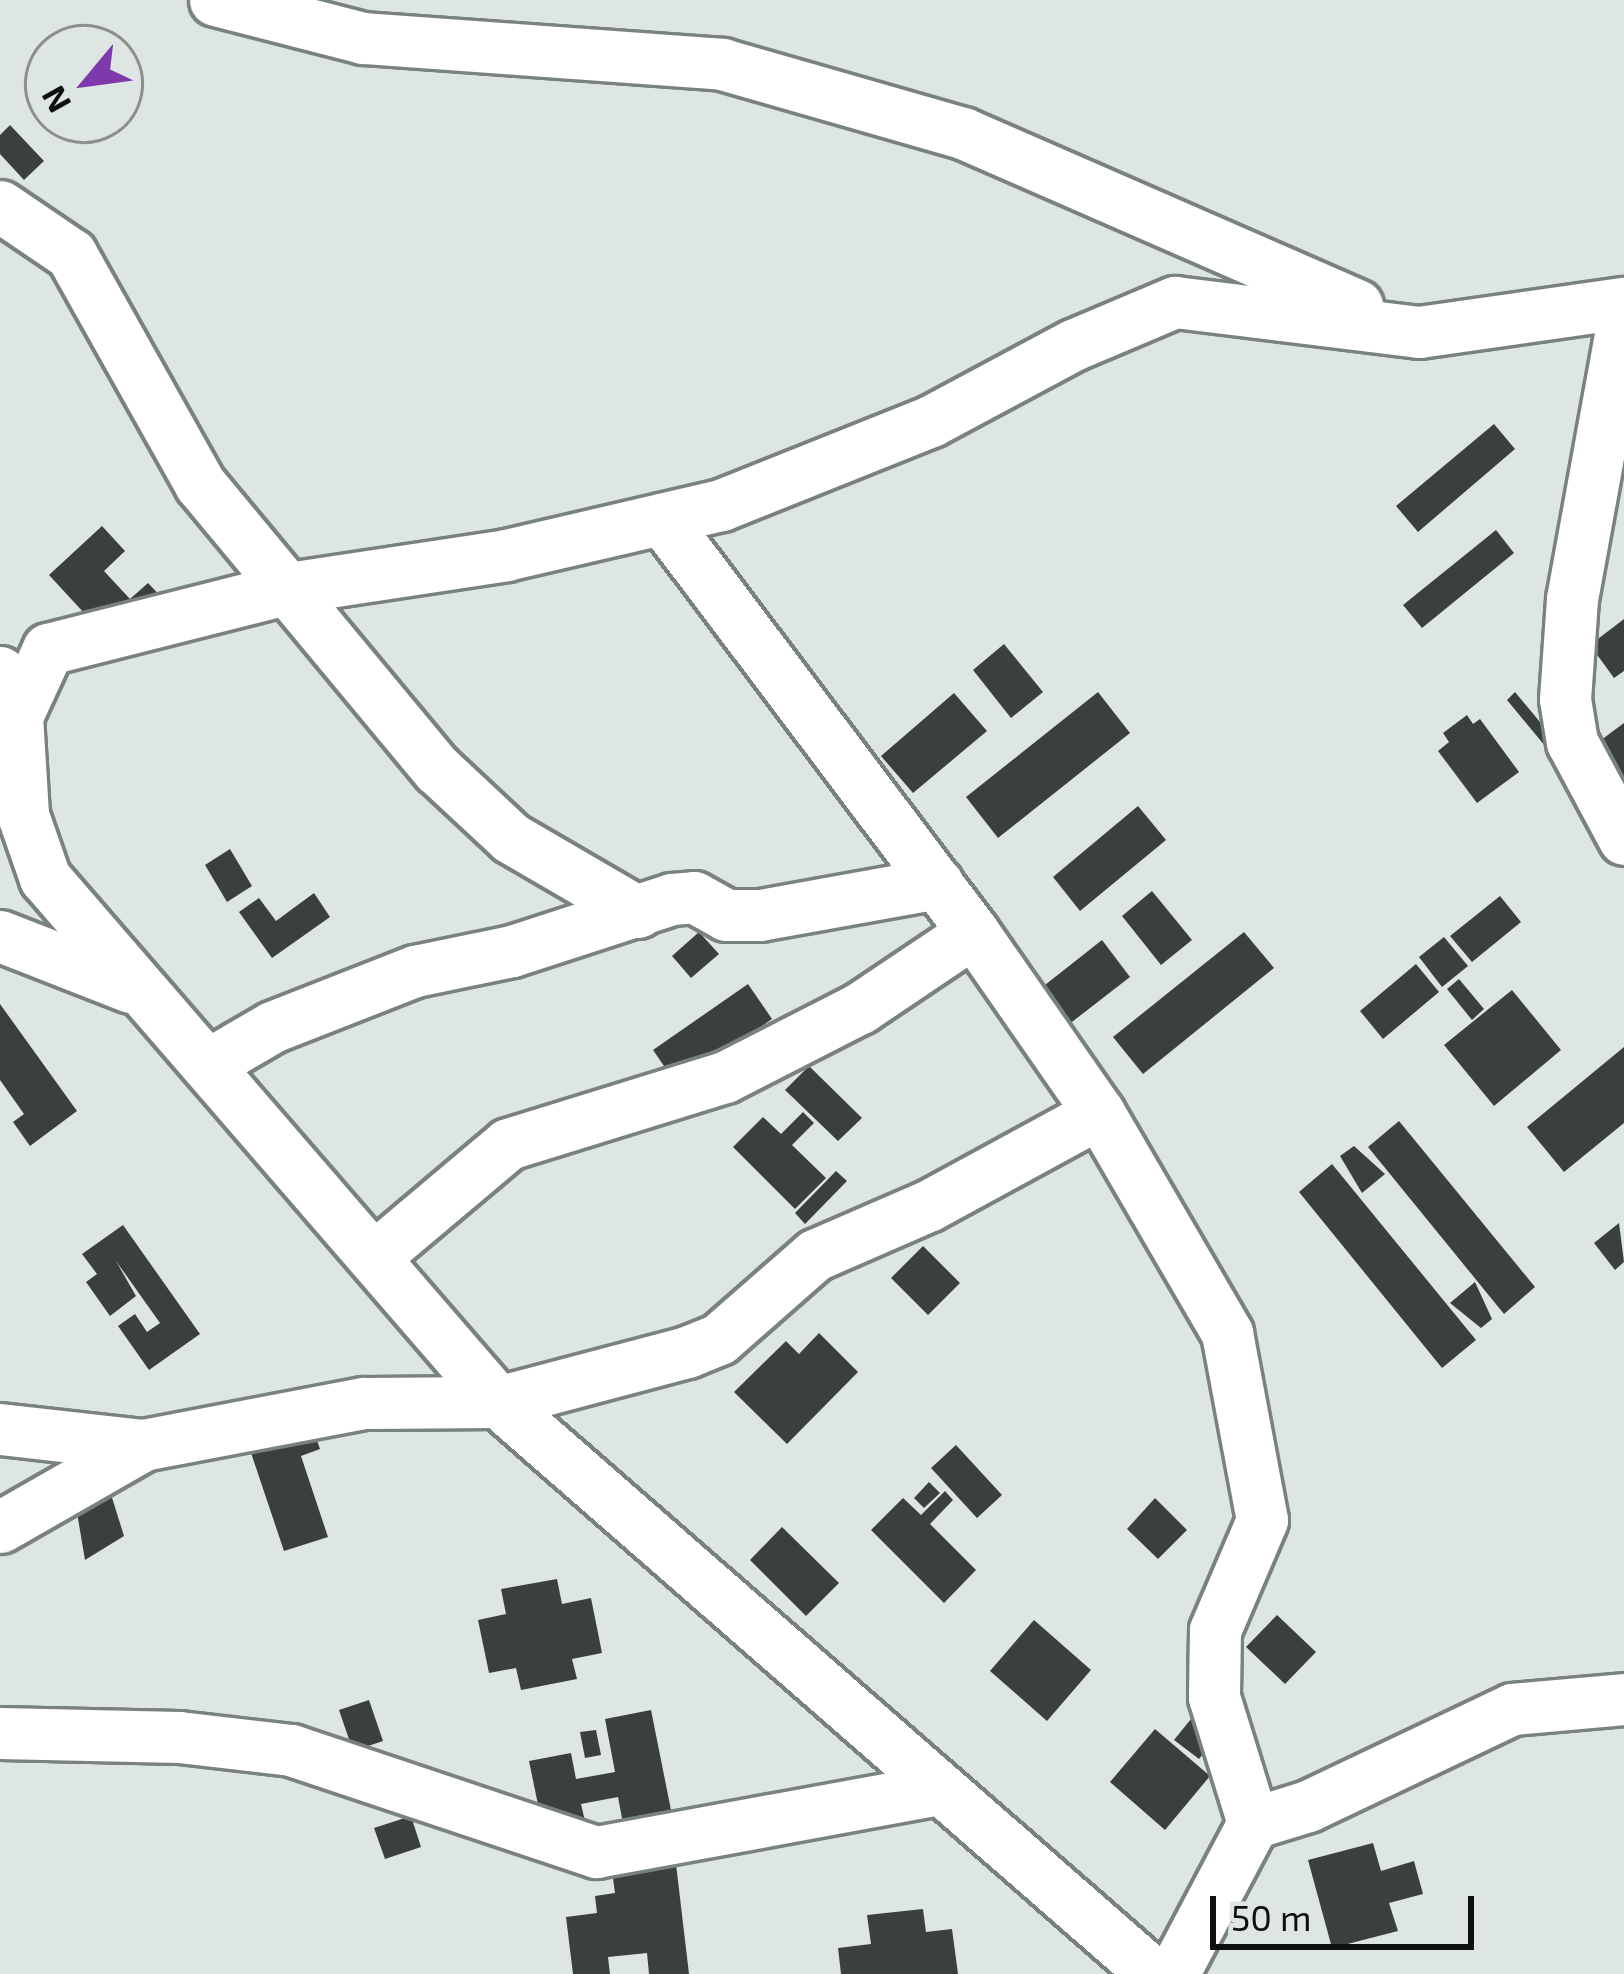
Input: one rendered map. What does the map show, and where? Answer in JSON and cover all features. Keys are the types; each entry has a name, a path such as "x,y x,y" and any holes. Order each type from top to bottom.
{"street":[{"path":"215,0 363,38 722,64 963,133 1419,332"},
{"path":"0,206 70,254 200,484 408,736 496,824 638,912"},
{"path":"1153,1974 934,1790 498,1402 45,878 32,851 8,694 48,649 289,588 506,555 721,506 932,421 1054,354 1174,302 1419,332 1624,303"},
{"path":"1624,313 1572,599 1565,699 1572,742 1624,839"},
{"path":"662,519 973,932 1099,1113 1227,1333 1262,1520 1215,1630 1214,1697 1253,1823"},
{"path":"207,1065 272,1027 415,971 694,897 726,915 760,915 937,884"},
{"path":"374,1258 508,1144 725,1077 860,1008 973,932"},
{"path":"0,935 147,995"},
{"path":"0,1429 143,1445 364,1403 498,1402 719,1339 815,1255 929,1205 1099,1113"},
{"path":"0,1527 143,1445"},
{"path":"1173,1974 1253,1823 1308,1806 1513,1708 1624,1699"},
{"path":"0,1733 179,1737 291,1750 596,1852 934,1790"}],"building":[{"path":"10,125 44,161 24,180 0,154 0,135"},
{"path":"1494,424 1515,449 1418,532 1396,506"},
{"path":"102,526 125,551 104,571 130,599 148,583 170,606 120,652 49,575"},
{"path":"1496,530 1514,553 1422,628 1403,605"},
{"path":"1624,619 1624,671 1614,678 1590,645"},
{"path":"1004,644 1043,692 1011,718 973,670"},
{"path":"1098,692 1130,733 998,838 966,797"},
{"path":"1515,692 1559,745 1550,752 1507,700"},
{"path":"954,693 987,731 913,793 881,756"},
{"path":"1467,715 1473,724 1480,719 1519,772 1477,803 1438,751 1449,742 1443,733"},
{"path":"1624,723 1624,776 1618,780 1593,746"},
{"path":"1138,806 1166,840 1080,911 1053,877"},
{"path":"230,849 252,886 227,902 205,865"},
{"path":"1152,891 1192,940 1161,965 1122,916"},
{"path":"314,893 330,917 272,958 239,912 259,898 276,921"},
{"path":"1500,896 1521,922 1472,962 1450,936"},
{"path":"699,932 719,954 691,978 672,956"},
{"path":"1244,932 1274,968 1143,1074 1113,1037"},
{"path":"1444,937 1468,966 1442,987 1419,957"},
{"path":"1102,940 1130,977 1059,1032 1031,996"},
{"path":"1416,964 1439,992 1383,1039 1360,1011"},
{"path":"1459,979 1484,1009 1472,1020 1447,989"},
{"path":"748,984 772,1019 677,1085 653,1050"},
{"path":"1512,990 1561,1050 1494,1106 1444,1045"},
{"path":"0,1004 77,1111 30,1146 13,1122 24,1114 0,1080"},
{"path":"1624,1047 1624,1123 1564,1172 1527,1127"},
{"path":"809,1066 862,1118 838,1141 785,1090"},
{"path":"803,1112 814,1123 792,1145 826,1178 795,1209 733,1147 763,1117 781,1134"},
{"path":"1399,1121 1535,1287 1504,1314 1368,1147"},
{"path":"1354,1146 1385,1174 1362,1193 1340,1156"},
{"path":"1332,1164 1476,1340 1442,1368 1299,1192"},
{"path":"836,1171 847,1181 805,1224 795,1213"},
{"path":"1619,1223 1624,1262 1615,1270 1594,1243"},
{"path":"123,1225 200,1334 149,1370 118,1326 135,1314 147,1332 160,1323 116,1261 136,1296 110,1316 86,1282 97,1274 82,1254"},
{"path":"923,1246 960,1283 928,1315 891,1278"},
{"path":"1475,1282 1492,1319 1481,1328 1450,1303"},
{"path":"819,1333 858,1372 787,1444 734,1392 786,1341 799,1354"},
{"path":"310,1420 320,1449 301,1456 328,1537 284,1551 247,1441"},
{"path":"956,1445 1002,1495 977,1518 931,1468"},
{"path":"929,1482 940,1493 924,1508 914,1498"},
{"path":"109,1488 124,1536 85,1560 75,1501"},
{"path":"945,1491 953,1500 930,1524 976,1570 944,1603 871,1530 903,1498 921,1515"},
{"path":"1155,1498 1187,1530 1158,1559 1127,1529"},
{"path":"782,1527 839,1583 806,1616 750,1560"},
{"path":"557,1579 562,1604 591,1598 602,1653 572,1659 577,1679 521,1690 516,1668 489,1673 478,1620 506,1614 501,1589"},
{"path":"1277,1615 1316,1652 1285,1684 1246,1647"},
{"path":"1034,1620 1091,1670 1047,1721 990,1671"},
{"path":"369,1700 383,1741 353,1751 339,1710"},
{"path":"651,1710 673,1820 624,1829 618,1797 581,1804 585,1821 543,1829 529,1761 571,1753 576,1779 615,1772 605,1719"},
{"path":"1191,1719 1215,1739 1199,1759 1174,1740"},
{"path":"1155,1729 1210,1776 1165,1830 1110,1782"},
{"path":"596,1730 601,1755 585,1758 580,1732"},
{"path":"411,1816 421,1847 385,1859 374,1828"},
{"path":"1373,1843 1381,1871 1414,1861 1423,1894 1389,1903 1398,1931 1332,1948 1308,1860"},
{"path":"676,1864 689,1974 649,1974 647,1953 608,1957 610,1974 573,1974 566,1917 597,1913 595,1896 615,1893 612,1871"},
{"path":"923,1909 926,1932 952,1929 958,1974 841,1974 838,1948 871,1944 867,1915"}]}
